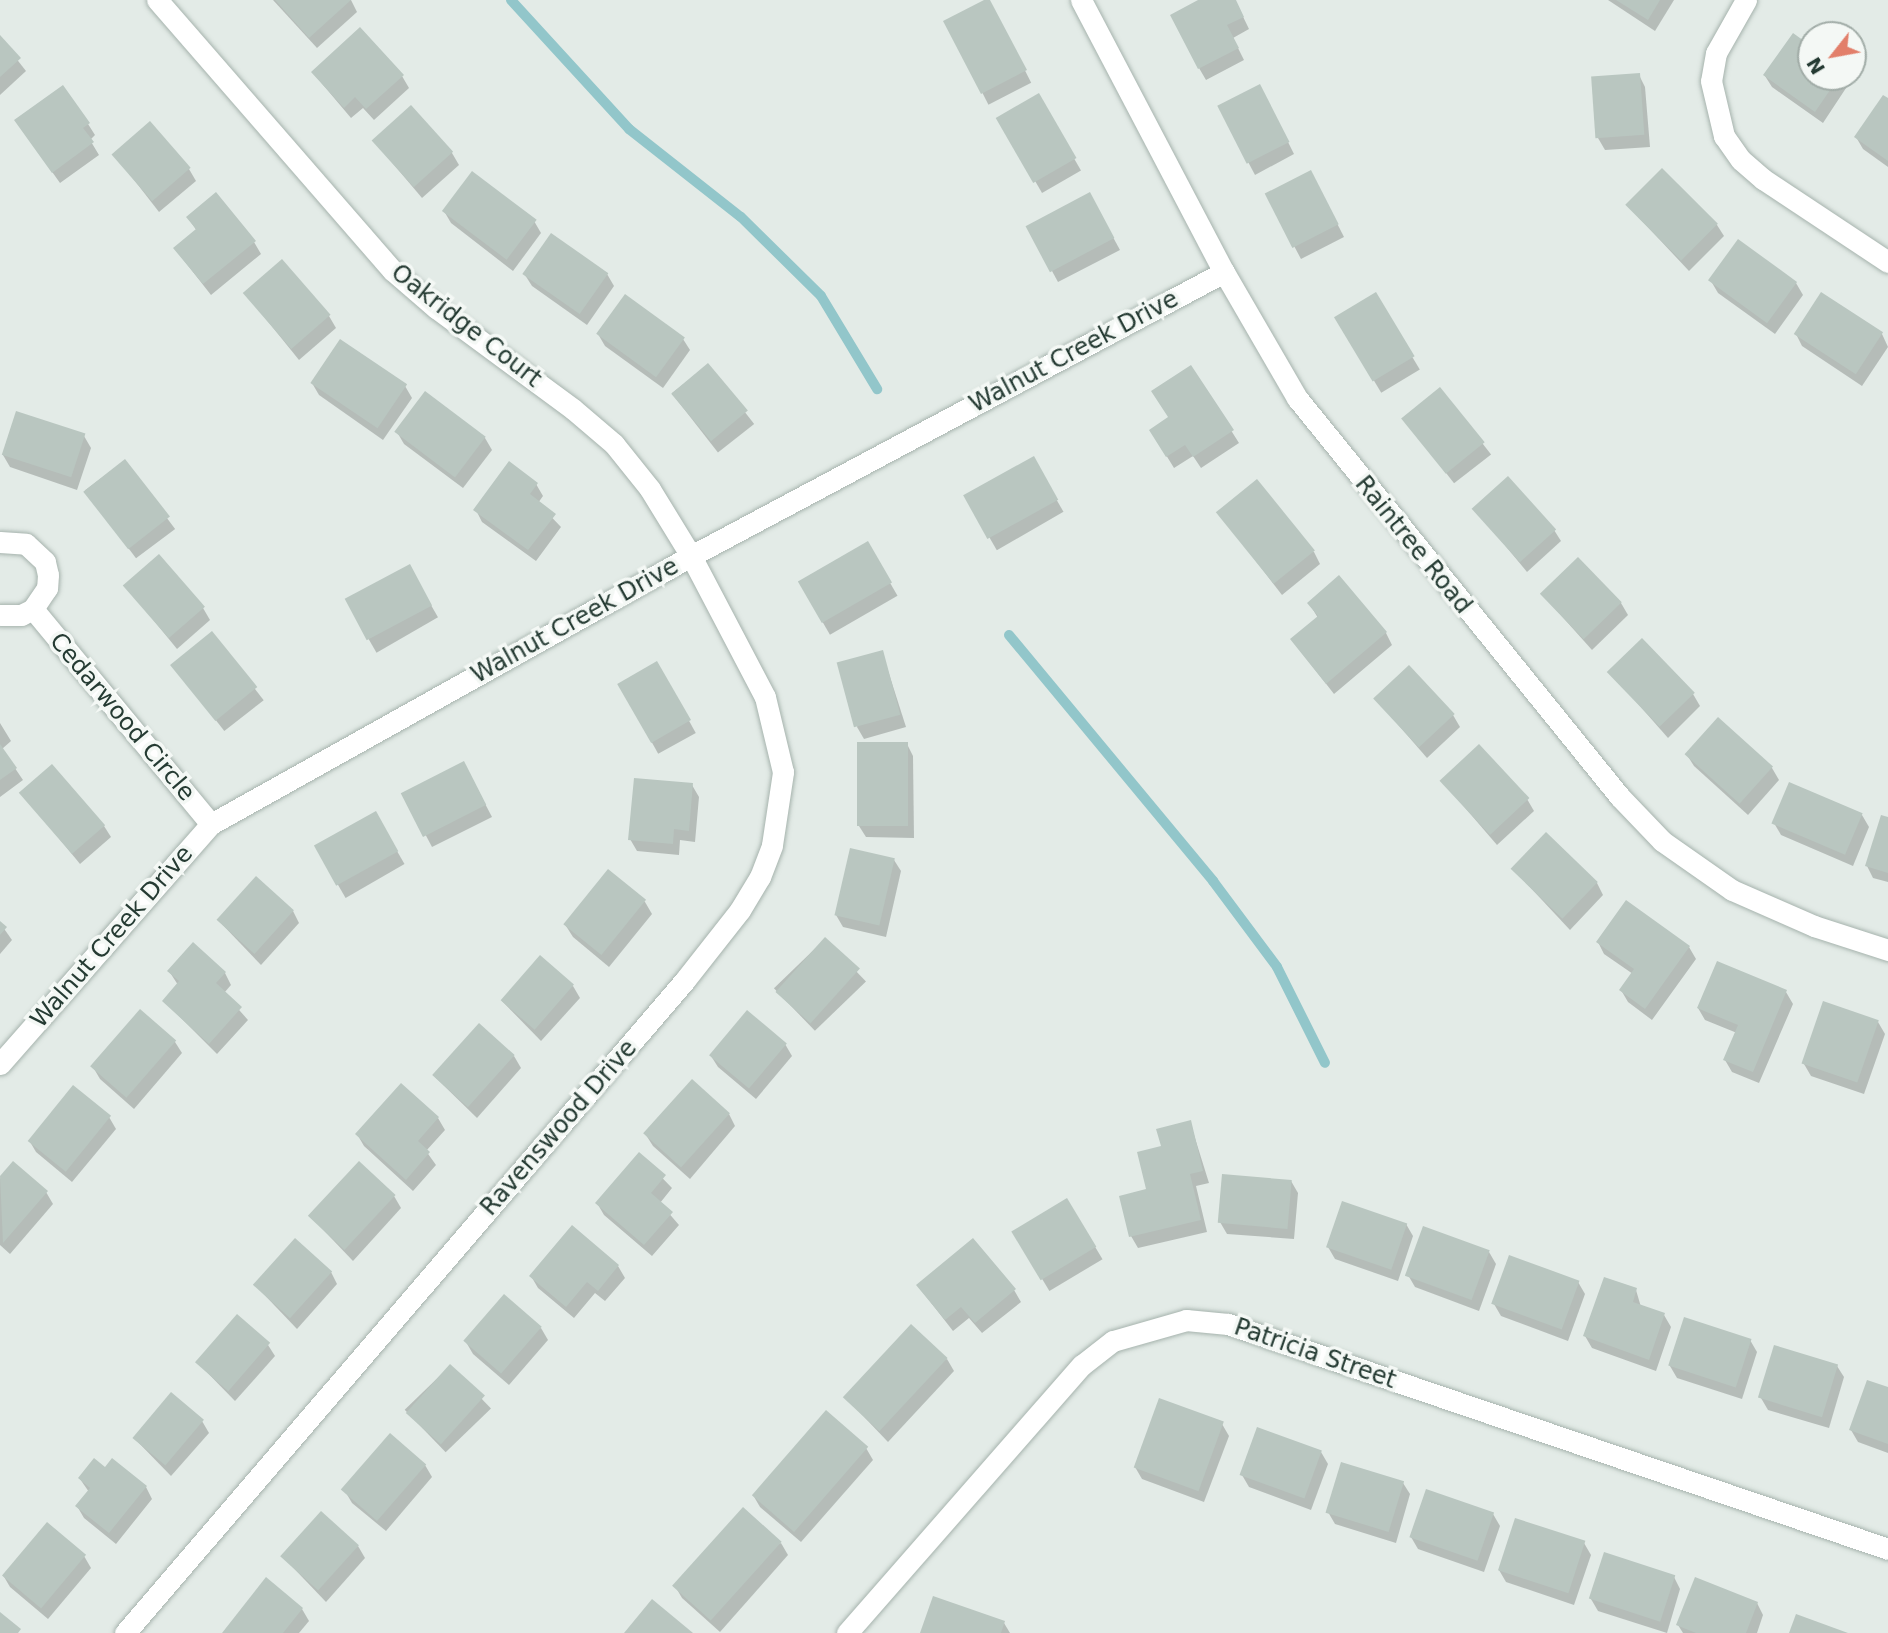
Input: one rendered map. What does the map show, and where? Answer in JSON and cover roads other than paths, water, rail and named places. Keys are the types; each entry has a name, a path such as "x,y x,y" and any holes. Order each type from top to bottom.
{"street":[{"name":"Oakridge Court","path":"157,0 392,270 614,444 650,489 691,556"},
{"name":"Raintree Road","path":"1081,0 1224,272 1324,438 1620,796 1662,841 1732,890 1814,926 1888,950"},
{"path":"1746,0 1716,53 1711,81 1724,136 1741,160 1763,179 1888,261"},
{"name":"Walnut Creek Drive","path":"0,1064 211,824 691,556 1224,272"},
{"name":"Cedarwood Circle","path":"0,542 26,544 45,562 47,588 33,609 21,615 0,615"},
{"name":"Ravenswood Drive","path":"125,1633 685,980 760,877 780,808 783,772 776,732 765,697 691,556"},
{"name":"Cedarwood Circle","path":"33,609 211,824"},
{"name":"Patricia Street","path":"847,1633 1082,1365 1113,1341 1186,1320 1228,1324 1888,1549"}],"waterway":[{"path":"511,0 629,129 741,217 821,296 877,389"},
{"path":"1009,635 1213,881 1277,967 1325,1063"}]}
